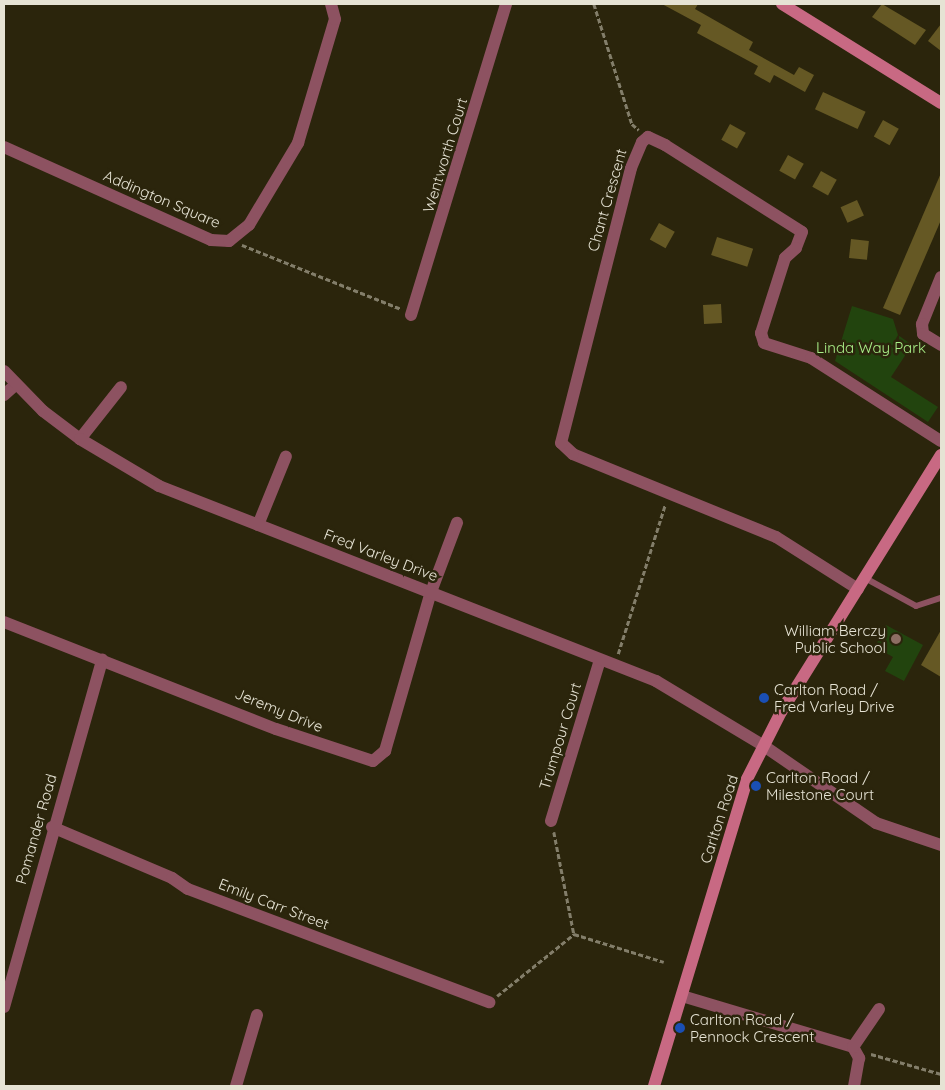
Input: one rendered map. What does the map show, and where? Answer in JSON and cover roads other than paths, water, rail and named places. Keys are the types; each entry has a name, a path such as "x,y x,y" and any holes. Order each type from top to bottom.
{"main road":[{"path":"782,4 941,103"},
{"name":"Carlton Road","path":"654,1086 737,804 764,746 858,589 941,456"}],"street":[{"name":"Addington Square","path":"4,147 211,240 229,240 249,225 298,143 336,19 331,4"},
{"name":"Wentworth Court","path":"411,315 506,4"},
{"name":"Chant Crescent","path":"858,589 776,536 668,494 565,450 560,435 631,168 648,138 802,232 796,248 785,258 761,333 764,343 811,358 941,440"},
{"path":"941,277 922,324 924,334 941,345"},
{"name":"Fred Varley Drive","path":"4,370 15,385 80,439 159,486 614,665 706,707 876,823 941,845"},
{"path":"4,395 15,385"},
{"path":"80,439 121,387"},
{"path":"258,525 286,456"},
{"path":"431,592 457,523"},
{"name":"Jeremy Drive","path":"4,622 276,729 373,761 387,744 431,592"},
{"name":"Pomander Road","path":"4,1007 52,827 102,660"},
{"name":"Trumpour Court","path":"551,821 600,660"},
{"name":"Emily Carr Street","path":"52,827 172,878 188,889 489,1002"},
{"path":"682,996 856,1050"},
{"path":"854,1086 856,1050 879,1009"},
{"path":"236,1086 257,1015"}],"lane":[{"path":"865,578 916,606 941,598"}],"place":[{"name":"William Berczy Public School","path":"896,639"},
{"name":"Carlton Road / Fred Varley Drive","path":"764,698"},
{"name":"Carlton Road / Milestone Court","path":"756,786"},
{"name":"Carlton Road / Pennock Crescent","path":"680,1028"}],"park label":[{"name":"Linda Way Park","path":"871,348"}]}
